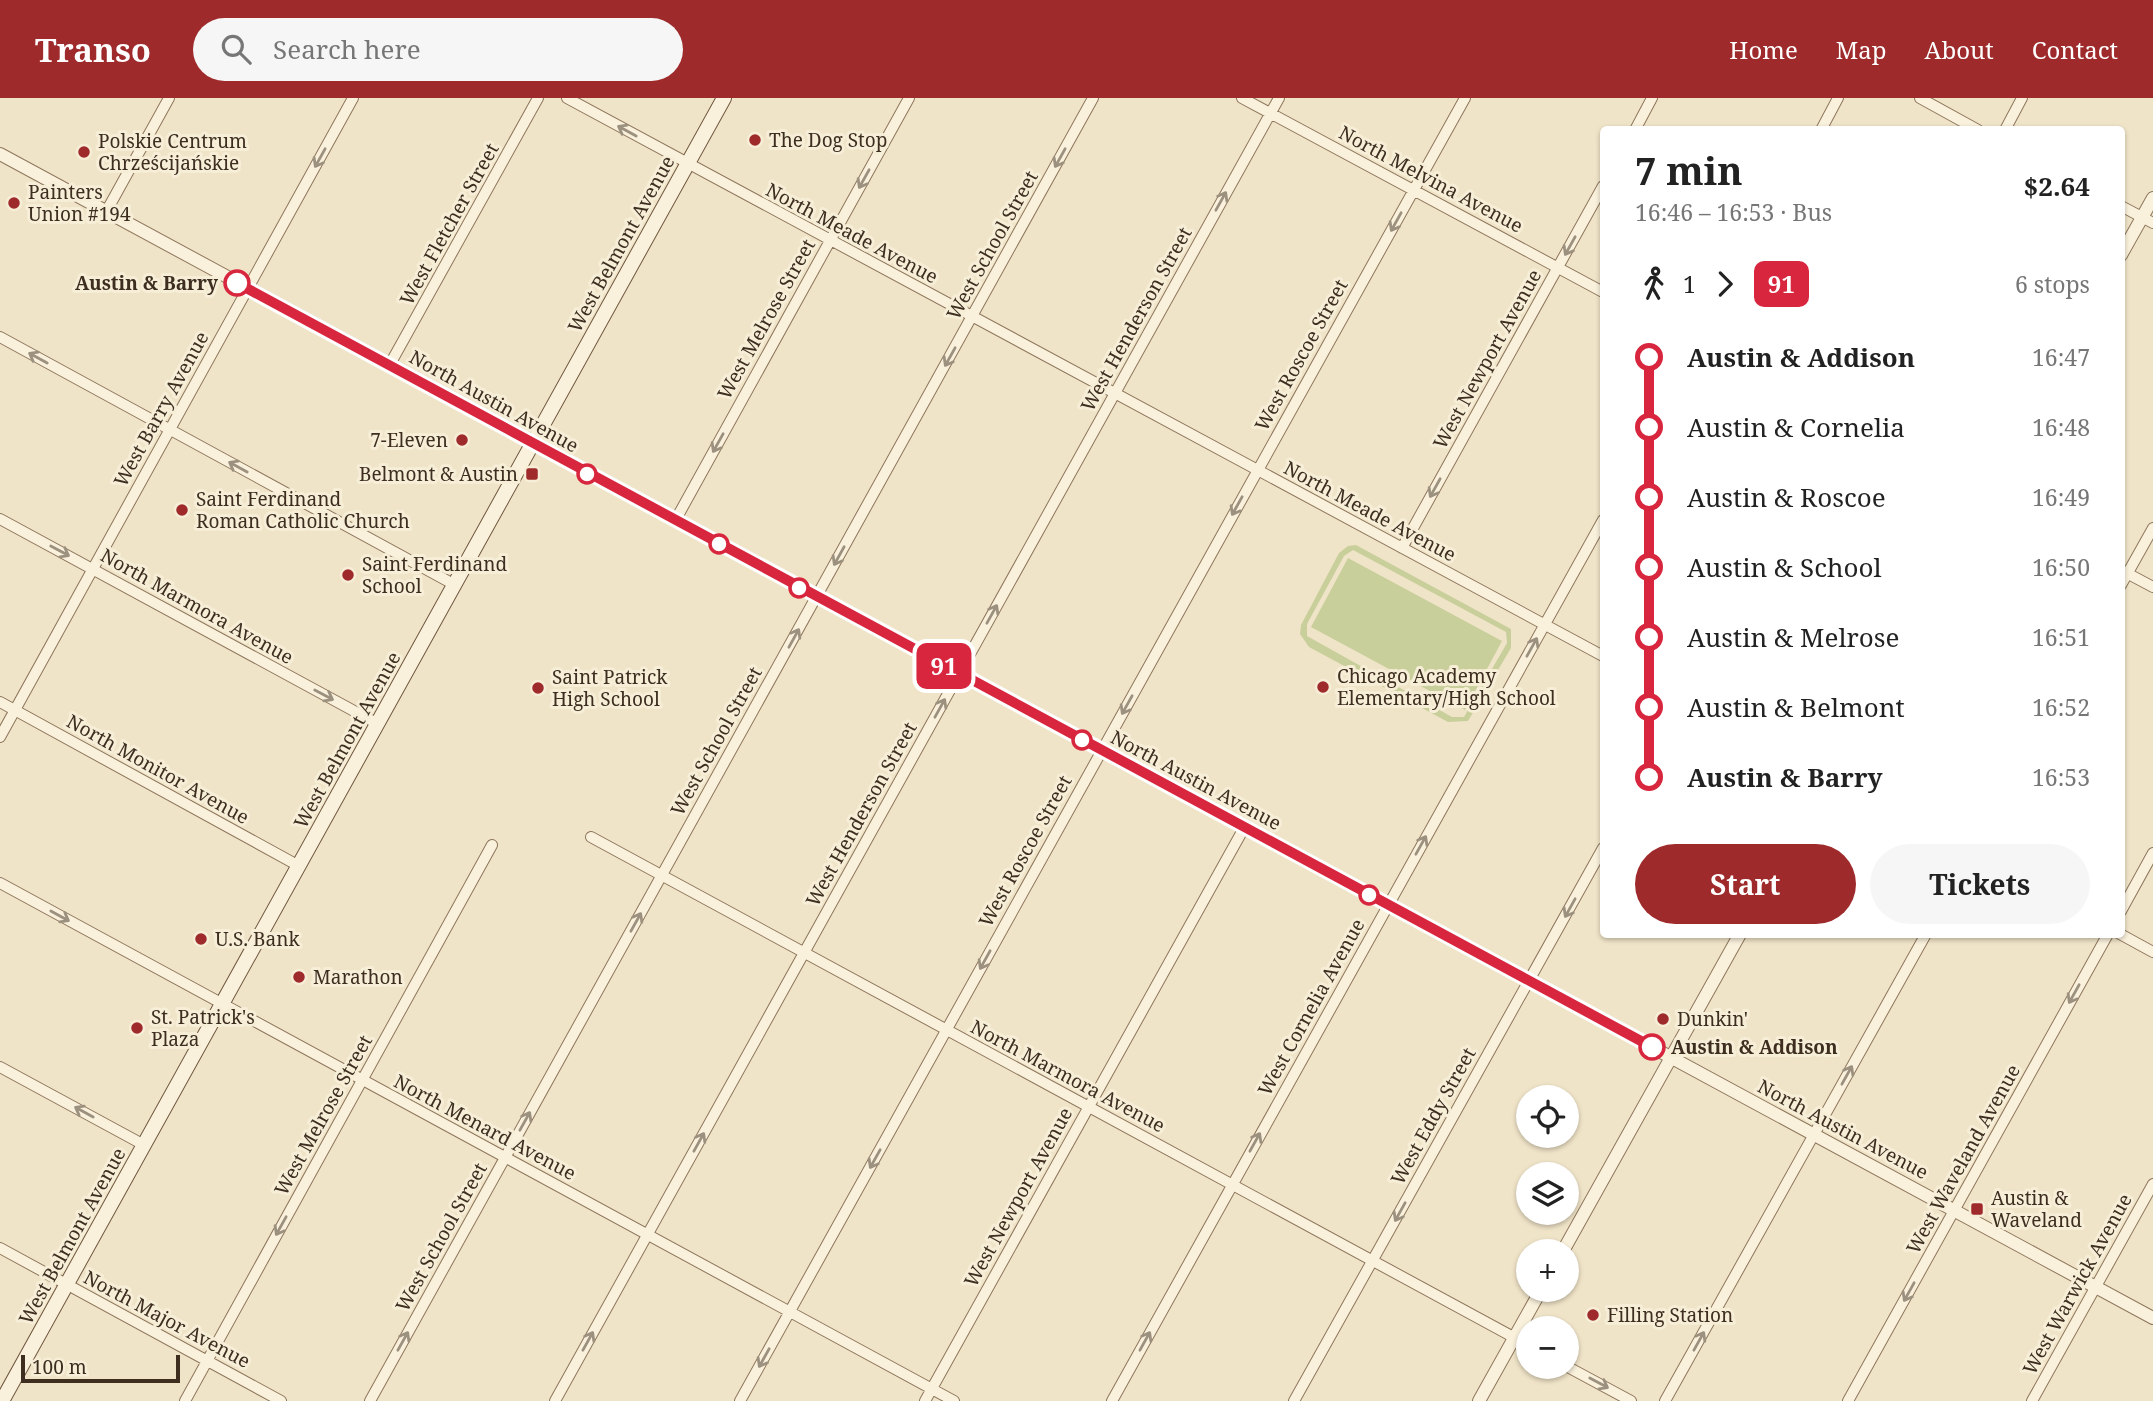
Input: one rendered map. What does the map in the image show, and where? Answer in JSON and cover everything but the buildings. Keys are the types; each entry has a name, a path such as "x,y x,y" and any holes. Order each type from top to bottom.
{"main road":[{"name":"West Belmont Avenue","path":"2,1401 724,98"}],"street":[{"path":"106,212 169,98"},
{"name":"West Barry Avenue","path":"0,737 353,98"},
{"name":"West Fletcher Street","path":"390,366 538,98"},
{"name":"North Meade Avenue","path":"566,98 1600,654"},
{"name":"West Melrose Street","path":"675,521 909,98"},
{"name":"West School Street","path":"370,1401 1093,98"},
{"name":"North Melvina Avenue","path":"1242,98 1600,290"},
{"name":"West Henderson Street","path":"555,1401 1279,98"},
{"name":"West Roscoe Street","path":"740,1401 1465,98"},
{"path":"1637,126 1652,98"},
{"path":"1823,126 1838,98"},
{"path":"1920,98 1971,126"},
{"path":"2007,126 2022,98"},
{"name":"North Austin Avenue","path":"0,154 2153,1318"},
{"name":"West Newport Avenue","path":"1402,548 1600,192"},
{"path":"2125,250 2148,220 2153,198"},
{"path":"2125,208 2148,220"},
{"path":"0,337 455,585"},
{"name":"North Marmora Avenue","path":"0,519 378,724"},
{"name":"West Cornelia Avenue","path":"1112,1401 1600,525"},
{"path":"2125,570 2153,528"},
{"path":"2125,572 2153,587"},
{"name":"North Monitor Avenue","path":"0,702 299,866"},
{"name":"West Newport Avenue","path":"925,1401 1244,828"},
{"name":"North Marmora Avenue","path":"591,837 1514,1338"},
{"name":"West Melrose Street","path":"185,1401 492,845"},
{"name":"West Eddy Street","path":"1294,1401 1600,853"},
{"path":"2125,904 2153,853"},
{"name":"North Menard Avenue","path":"0,883 954,1401"},
{"path":"2125,937 2153,952"},
{"path":"1570,1239 1738,938"},
{"path":"1665,1401 1924,938"},
{"name":"West Waveland Avenue","path":"1848,1401 2106,938"},
{"path":"0,1067 144,1145"},
{"name":"West Warwick Avenue","path":"2032,1401 2153,1184"},
{"name":"North Major Avenue","path":"0,1248 281,1401"},
{"path":"1479,1401 1534,1302"},
{"path":"1579,1373 1631,1401"}],"green space":[{"path":"1356,545 1511,629 1511,648 1468,721 1448,722 1309,647 1300,634 1301,625 1339,553 1348,546","holes":["1353,550 1506,632 1507,643 1464,717 1452,717 1307,636 1307,624 1344,556"]},
{"path":"1348,558 1502,641 1465,710 1311,627"}],"bus line":[{"name":"91","path":"237,283 1652,1047"}],"place":[{"name":"The Dog Stop","path":"755,140"},
{"name":"Polskie Centrum Chrześcijańskie","path":"84,152"},
{"name":"Painters Union #194","path":"14,203"},
{"name":"Austin & Barry","path":"237,283"},
{"name":"7-Eleven","path":"462,440"},
{"name":"Belmont & Austin","path":"532,474"},
{"name":"Saint Ferdinand Roman Catholic Church","path":"182,510"},
{"name":"Saint Ferdinand School","path":"348,575"},
{"name":"Chicago Academy Elementary/High School","path":"1323,687"},
{"name":"Saint Patrick High School","path":"538,688"},
{"name":"U.S. Bank","path":"201,939"},
{"name":"Marathon","path":"299,977"},
{"name":"Dunkin'","path":"1663,1019"},
{"name":"St. Patrick's Plaza","path":"137,1028"},
{"name":"Austin & Addison","path":"1652,1047"},
{"name":"Austin & Waveland","path":"1977,1209"},
{"name":"Filling Station","path":"1593,1315"}]}
